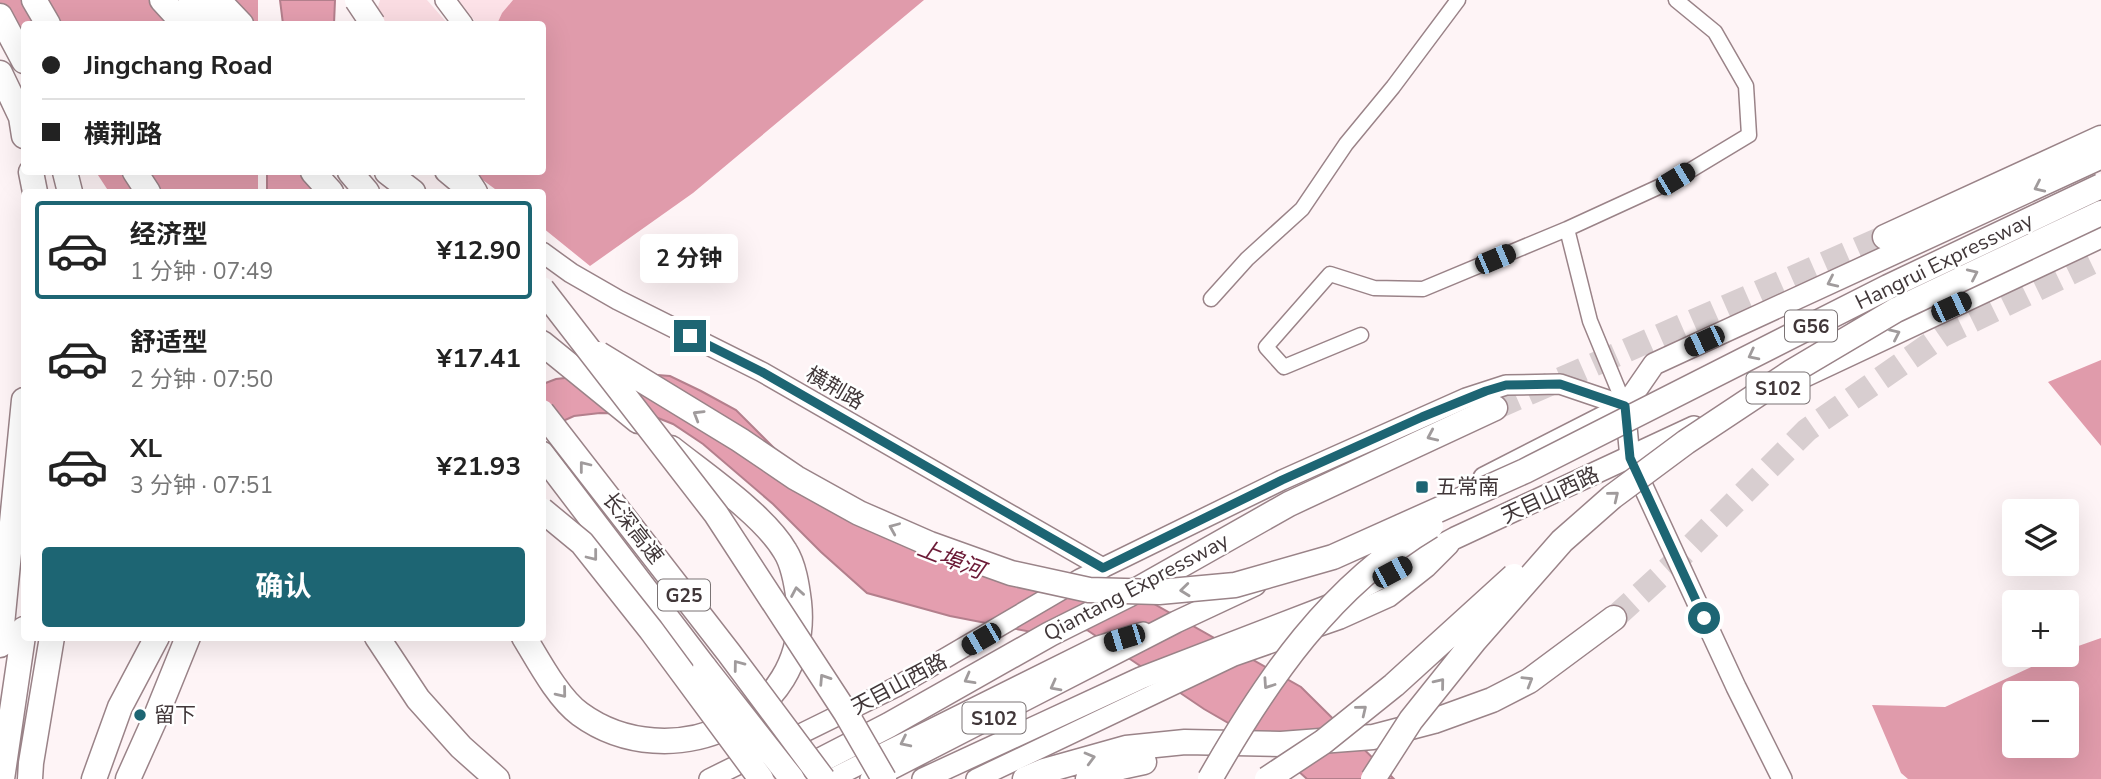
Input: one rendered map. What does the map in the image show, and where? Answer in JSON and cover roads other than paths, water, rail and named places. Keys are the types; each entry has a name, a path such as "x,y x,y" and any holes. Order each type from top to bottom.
{"highway":[{"path":"34,0 46,21"},
{"path":"162,0 181,21"},
{"path":"191,0 211,21"},
{"path":"218,0 238,21"},
{"path":"356,0 369,21"},
{"path":"0,16 21,55"},
{"path":"0,73 21,117"},
{"path":"1885,237 2101,138"},
{"path":"316,175 327,189"},
{"path":"353,175 364,189"},
{"path":"377,175 389,189"},
{"path":"391,175 409,189"},
{"name":"Hangrui Expressway","path":"1525,471 1888,287 2101,186"},
{"name":"Hangrui Expressway","path":"1562,541 1612,497 1654,466 1793,371 1896,310 2101,213"},
{"path":"546,294 716,513 846,713 884,779"},
{"path":"546,308 599,354 740,440 796,478 859,513 930,544 1011,573 1089,590 1160,592 1235,585 1333,557 1525,471"},
{"path":"526,641 545,673 578,713 604,730 642,741 683,743 714,735 743,720 771,698 790,664 800,636 797,588 787,554 775,535 546,346"},
{"name":"Qiantang Expressway","path":"784,779 889,725 1050,634 1128,595 1289,504 1494,408"},
{"name":"长深高速","path":"546,417 823,779"},
{"path":"0,646 21,431"},
{"name":"长深高速","path":"546,459 792,779"},
{"path":"1210,779 1284,660 1356,580 1416,535 1525,471"},
{"path":"546,513 582,543 651,630 761,779"},
{"path":"1267,779 1323,742 1525,566 1562,541"},
{"path":"1373,779 1411,720 1475,640 1562,541"},
{"path":"1025,779 1126,748 1185,742 1282,744 1373,737 1434,722 1505,694 1530,681 1614,618"},
{"path":"2,779 22,641"},
{"path":"30,779 51,641"},
{"path":"94,779 120,707 155,641"},
{"path":"128,779 186,641"},
{"path":"380,641 418,699 461,747 497,779"},
{"path":"1088,779 1121,767 1244,743"}],"main road":[{"path":"372,21 377,0"},
{"path":"444,0 461,21"},
{"name":"天目山西路","path":"831,779 1106,650 1177,622 1478,481 1625,406 1654,364 2101,159"},
{"path":"449,175 465,189"},
{"name":"天目山西路","path":"923,779 1236,648 1328,606 1455,538 2101,237"},
{"name":"横荆路","path":"546,255 618,300 762,372 1103,568"},
{"name":"天目山西路","path":"709,779 896,687 1080,579 1282,480 1422,417 1506,385 1560,384 1625,406"},
{"path":"1625,406 1630,458 1736,687 1782,779"},
{"name":"天目山西路","path":"871,779 1106,650"},
{"name":"天目山西路","path":"976,779 1149,685"}],"street":[{"path":"1211,299 1247,259 1302,209 1346,144 1393,87 1458,0"},
{"path":"1361,335 1284,367 1266,347 1330,274 1374,288 1423,289 1567,229 1675,179 1749,135 1746,86 1715,32 1676,0"},
{"path":"1567,229 1590,321 1625,406"}],"water":[{"path":"280,0 335,0 334,21 283,21"},
{"path":"267,175 321,175 318,189 267,189"},
{"name":"上埠河","path":"619,372 670,376 736,410 788,462 871,509 975,556 1154,604 1301,687 1394,779 1307,779 1275,750 1204,709 1087,630 1037,633 950,616 867,593 773,504 703,444 673,424 648,414 600,413 574,416 546,429 546,383 556,379"}],"tunnel":[{"path":"1495,408 1885,237"},
{"path":"1614,618 1669,568 1807,430 1943,335 2101,258"}],"place":[{"name":"五常南","path":"1422,487"},
{"name":"留下","path":"140,715"}]}
